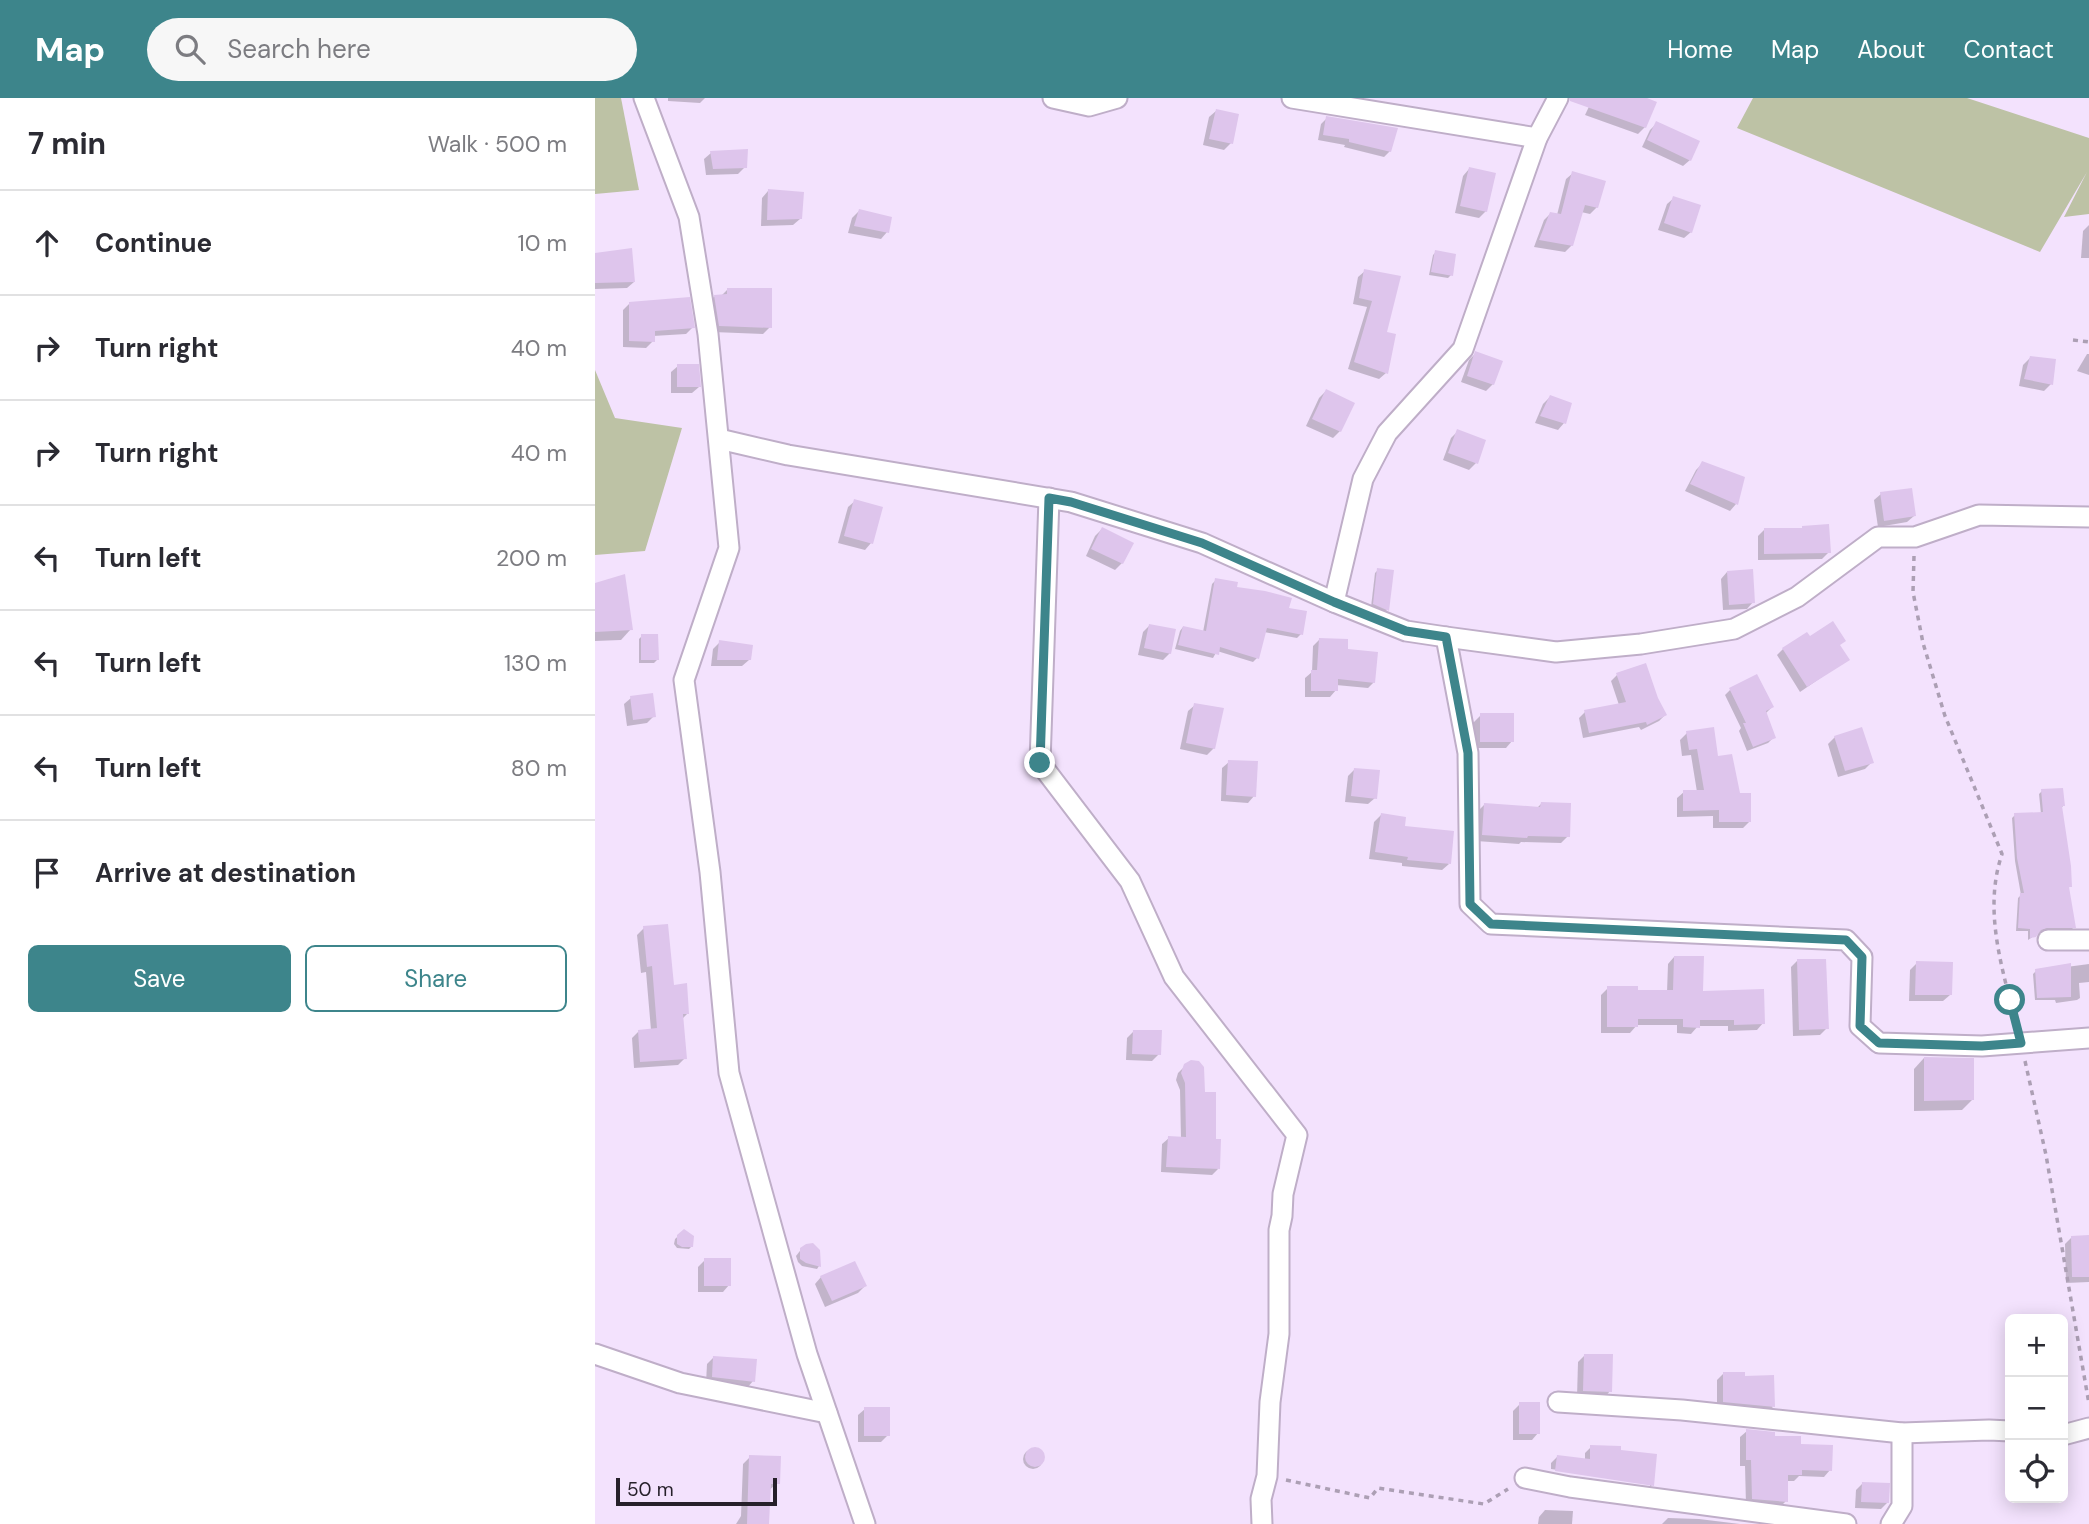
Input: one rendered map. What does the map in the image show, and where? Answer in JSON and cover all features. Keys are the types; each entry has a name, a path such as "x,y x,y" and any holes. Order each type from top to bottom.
{"street":[{"path":"644,98 689,217 708,334 729,548 684,680 710,872 729,1073 807,1354 865,1524"},
{"path":"1053,98 1089,106 1117,98"},
{"path":"1292,98 1537,138"},
{"path":"1334,602 1363,479 1387,433 1463,349 1537,138 1558,98"},
{"path":"719,439 788,455 1071,502 1202,543 1406,631 1556,652 1641,644 1734,629 1797,597 1878,537 1915,537 1979,515 2089,517"},
{"path":"1049,498 1040,763 1129,881 1174,976 1297,1135 1283,1194 1279,1230 1279,1334 1270,1402 1267,1476 1261,1499 1262,1524"},
{"path":"1446,637 1468,753 1470,904 1491,924 1846,940 1862,957 1860,1026 1879,1043 1982,1046 2089,1038"},
{"path":"2048,940 2089,940"},
{"path":"595,1354 680,1383 827,1413"},
{"path":"1558,1402 1682,1410 1902,1433 2005,1431"},
{"path":"2068,1434 2089,1428"},
{"path":"1891,1524 1902,1506 1902,1433"},
{"path":"1525,1478 1583,1489 1846,1524"}],"path":[{"path":"2073,340 2089,342"},
{"path":"1915,537 1913,592 1923,643 1945,716 2002,854 1996,872 1993,905 1997,942 2046,1155 2089,1404"},
{"path":"1267,1476 1370,1498 1378,1488 1484,1504 1525,1478"}],"green space":[{"path":"595,98 621,98 639,190 595,194"},
{"path":"1753,98 1967,98 2089,138 2089,214 2064,217 2087,172 2040,252 1737,128"},
{"path":"595,370 615,418 682,428 645,551 595,555"}],"building":[{"path":"1570,98 1647,98 1657,102 1646,128 1570,101"},
{"path":"1216,109 1239,114 1233,144 1209,139"},
{"path":"1326,116 1398,128 1391,152 1349,142 1349,139 1323,135"},
{"path":"1656,121 1700,141 1691,161 1647,140"},
{"path":"748,149 747,168 713,169 710,151"},
{"path":"1469,167 1496,173 1487,212 1460,206"},
{"path":"1572,171 1606,181 1598,208 1585,205 1573,246 1539,240 1550,212 1561,214"},
{"path":"768,189 804,192 802,219 767,220"},
{"path":"1673,196 1701,205 1692,233 1664,223"},
{"path":"859,209 892,217 889,233 854,226"},
{"path":"632,248 635,282 595,283 595,253"},
{"path":"1435,250 1456,254 1453,276 1431,272"},
{"path":"1364,269 1401,276 1387,332 1396,334 1388,374 1354,362 1372,301 1359,298"},
{"path":"727,288 772,288 772,328 719,326 714,295 727,294"},
{"path":"690,297 695,328 655,331 655,342 629,341 629,302"},
{"path":"1475,351 1503,361 1494,385 1467,376"},
{"path":"2030,356 2056,359 2053,385 2024,379"},
{"path":"677,364 699,364 701,387 677,387"},
{"path":"1326,389 1355,403 1341,432 1312,419"},
{"path":"1550,395 1572,403 1566,424 1540,416"},
{"path":"1457,429 1486,440 1478,464 1448,453"},
{"path":"1702,461 1745,477 1738,505 1690,484"},
{"path":"1912,488 1916,516 1884,521 1880,492"},
{"path":"854,499 883,507 873,544 844,536"},
{"path":"1829,524 1831,553 1764,554 1764,528 1802,528"},
{"path":"1102,527 1134,543 1123,564 1091,549"},
{"path":"1377,568 1394,570 1389,611 1373,604"},
{"path":"1753,569 1755,603 1729,605 1727,571"},
{"path":"625,574 633,630 595,632 595,583"},
{"path":"1215,578 1238,582 1237,587 1292,598 1289,608 1307,611 1303,635 1267,628 1259,659 1220,647 1219,655 1178,645 1183,626 1206,631"},
{"path":"1833,621 1846,641 1840,645 1850,660 1807,687 1782,648 1807,632 1810,636"},
{"path":"1149,624 1176,629 1171,654 1144,648"},
{"path":"641,634 658,634 659,660 641,660"},
{"path":"1319,638 1348,639 1348,649 1378,652 1375,683 1338,679 1338,691 1311,691 1311,670 1317,670"},
{"path":"719,640 753,645 751,660 717,660"},
{"path":"1646,663 1667,715 1647,725 1646,722 1589,733 1584,710 1626,702 1616,673"},
{"path":"1757,674 1774,707 1766,711 1776,738 1753,747 1743,723 1746,723 1729,688"},
{"path":"653,693 656,717 633,720 630,696"},
{"path":"1194,703 1224,708 1215,749 1186,743"},
{"path":"1480,713 1514,713 1514,742 1480,742"},
{"path":"1714,727 1718,756 1732,754 1740,793 1751,793 1751,822 1719,822 1719,810 1683,811 1683,790 1704,790 1697,749 1689,750 1686,731"},
{"path":"1862,727 1874,763 1845,771 1834,736"},
{"path":"1228,760 1258,761 1256,797 1226,795"},
{"path":"1354,768 1380,770 1377,799 1351,796"},
{"path":"2063,788 2065,806 2062,806 2071,866 2072,887 2069,887 2076,928 2047,928 2041,930 2036,937 2030,938 2030,929 2018,928 2020,893 2024,893 2017,858 2014,813 2043,812 2041,789"},
{"path":"1541,802 1571,803 1570,837 1482,835 1484,803 1540,807"},
{"path":"1381,813 1406,817 1405,826 1454,831 1451,864 1407,860 1408,857 1375,852"},
{"path":"668,924 674,985 687,983 689,1014 683,1014 687,1059 640,1062 638,1030 657,1028 652,966 647,967 643,926"},
{"path":"1674,956 1704,956 1703,991 1764,989 1765,1024 1734,1025 1734,1020 1700,1020 1700,1028 1683,1027 1683,1019 1638,1019 1638,1027 1607,1027 1607,986 1638,986 1638,990 1673,990"},
{"path":"1797,959 1826,959 1829,1029 1799,1030"},
{"path":"1916,961 1953,962 1952,995 1915,995"},
{"path":"2071,963 2071,997 2037,998 2035,969"},
{"path":"1133,1030 1162,1030 1161,1055 1132,1054"},
{"path":"1924,1057 1974,1058 1974,1100 1924,1101"},
{"path":"1191,1060 1199,1061 1204,1067 1205,1092 1216,1092 1216,1139 1221,1139 1220,1169 1166,1167 1168,1136 1186,1137 1185,1083 1181,1073 1184,1064"},
{"path":"684,1229 694,1236 693,1247 677,1244 677,1235"},
{"path":"2089,1235 2089,1277 2072,1277 2071,1236"},
{"path":"813,1243 820,1250 821,1267 800,1259 800,1248"},
{"path":"704,1258 731,1258 731,1286 704,1286"},
{"path":"855,1261 867,1286 832,1301 820,1276"},
{"path":"1584,1354 1613,1354 1612,1392 1583,1391"},
{"path":"713,1356 757,1359 755,1382 712,1377"},
{"path":"1723,1372 1745,1372 1745,1376 1774,1375 1775,1407 1723,1402"},
{"path":"1519,1402 1540,1402 1540,1434 1519,1434"},
{"path":"864,1407 890,1407 890,1436 864,1436"},
{"path":"1746,1429 1775,1432 1775,1436 1801,1436 1801,1444 1833,1445 1832,1471 1802,1470 1802,1475 1788,1475 1788,1502 1752,1499 1751,1460 1746,1460"},
{"path":"1590,1445 1621,1446 1621,1450 1657,1454 1654,1486 1555,1471 1557,1455 1590,1459"},
{"path":"1035,1447 1042,1450 1045,1457 1042,1464 1035,1467 1028,1464 1025,1457 1028,1450"},
{"path":"749,1455 781,1456 780,1484 771,1484 769,1524 747,1524"},
{"path":"1862,1482 1890,1483 1889,1503 1861,1502"}],"route":[{"path":"1040,763 1049,498 1071,502 1202,543 1406,631 1446,637 1468,753 1470,904 1491,924 1846,940 1862,957 1860,1026 1879,1043 1982,1046 2021,1043 2010,1000"}]}
